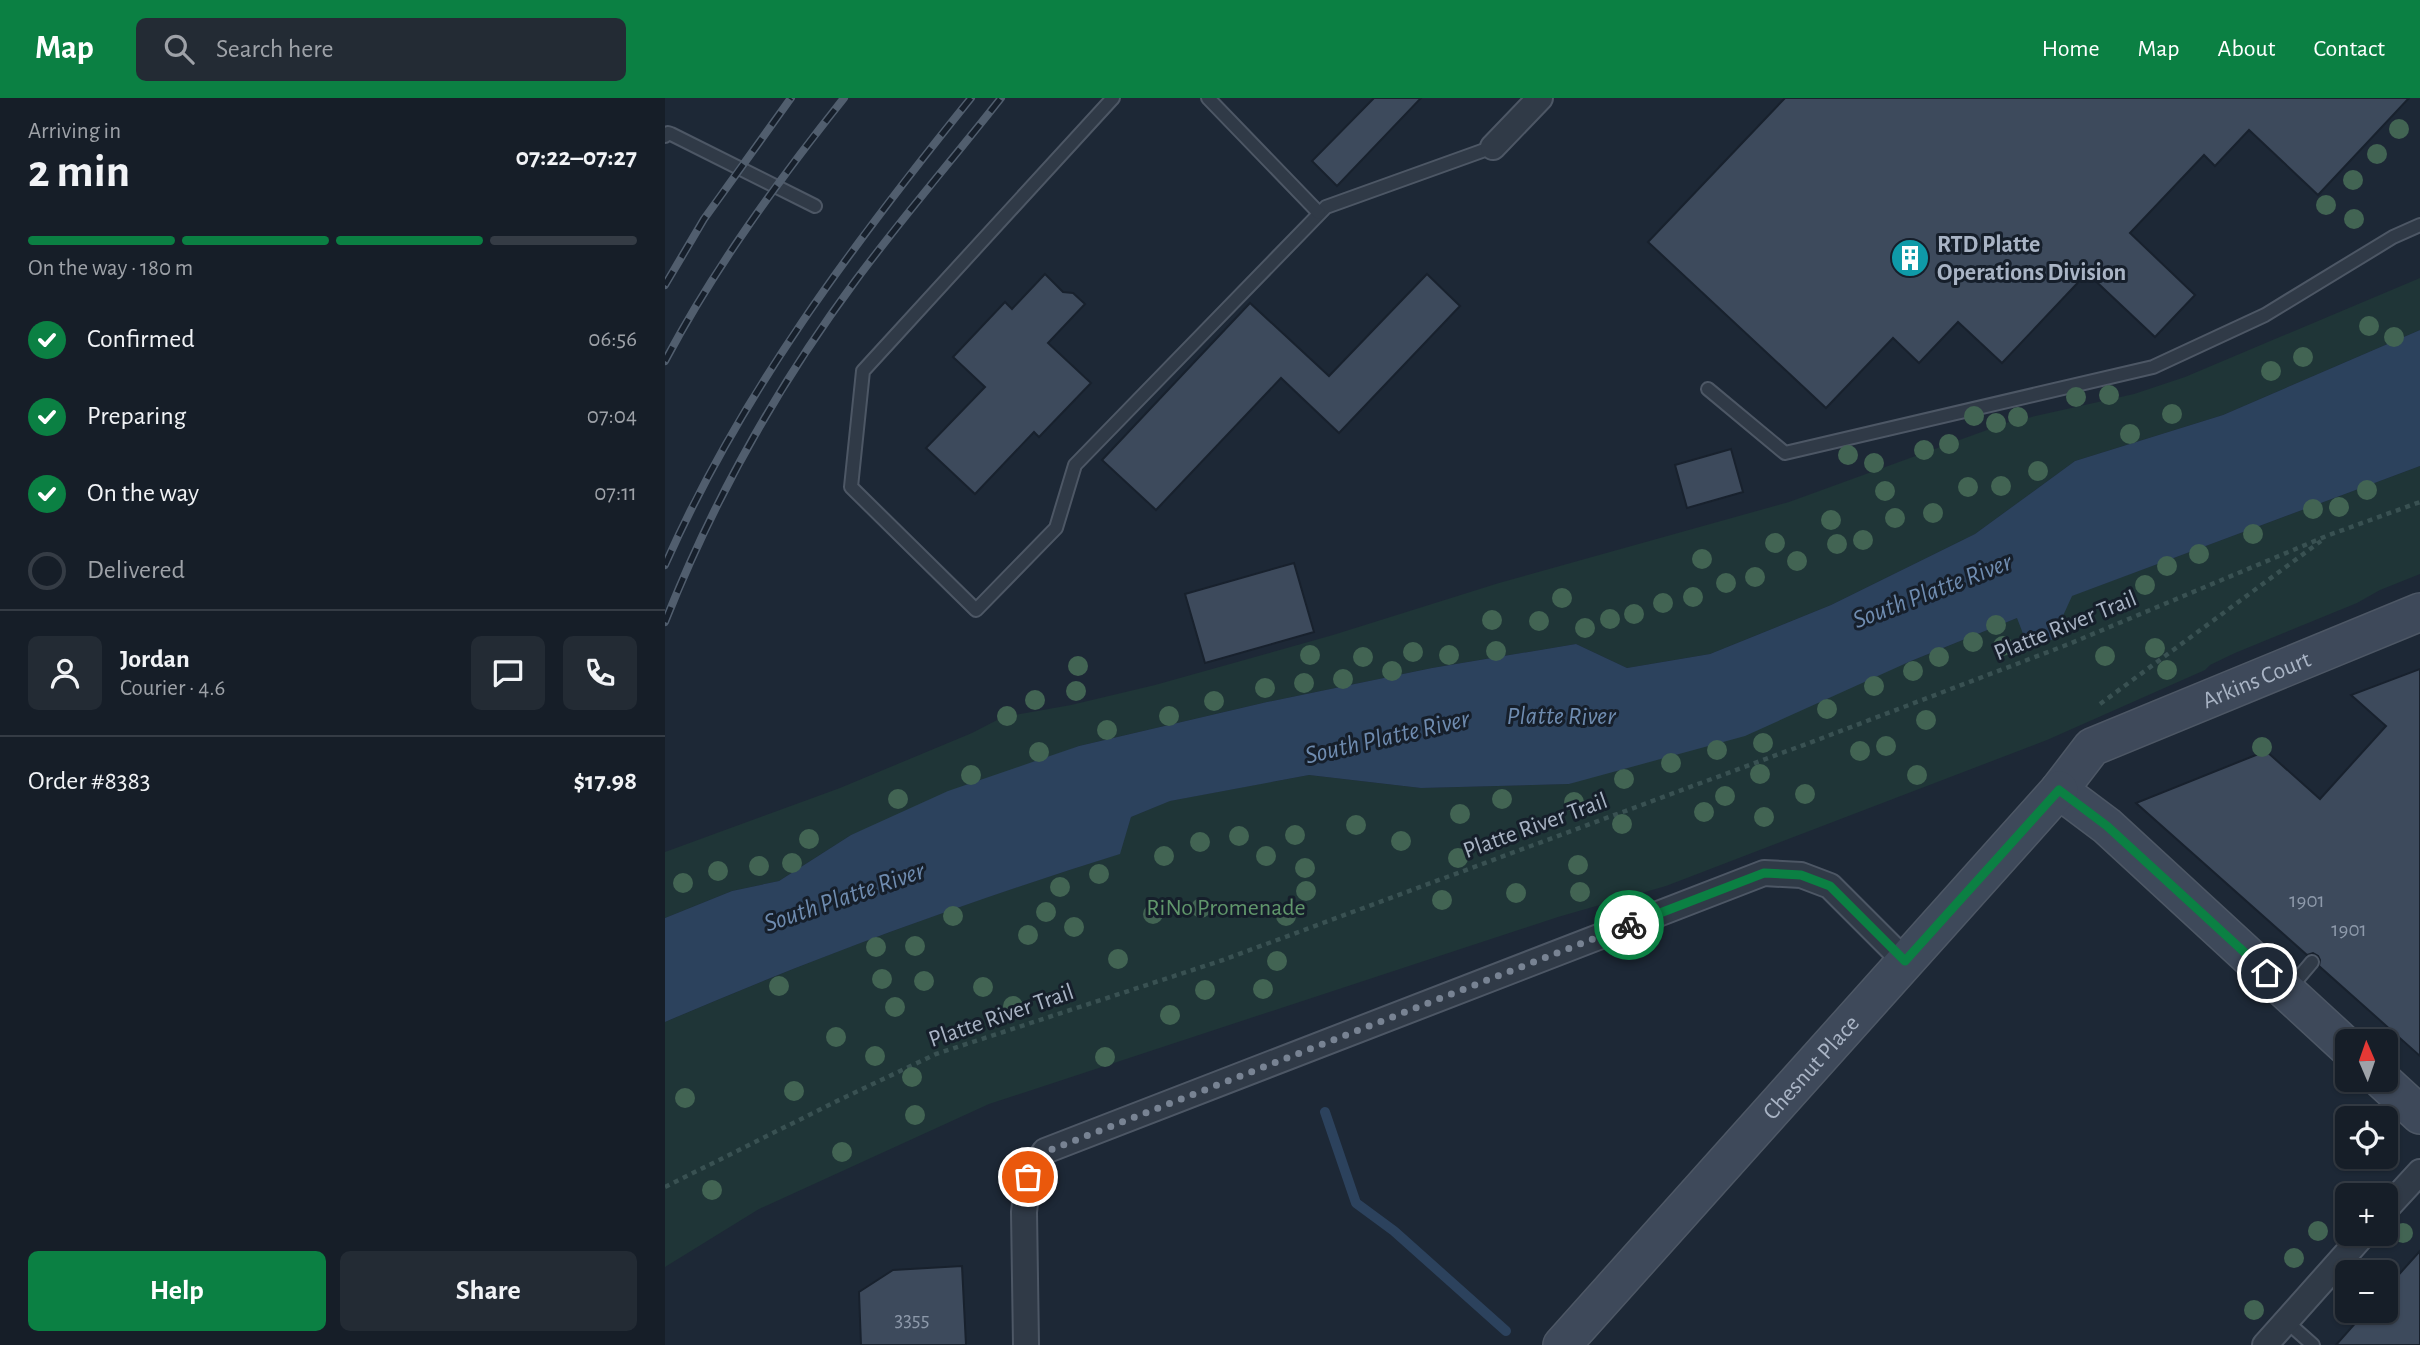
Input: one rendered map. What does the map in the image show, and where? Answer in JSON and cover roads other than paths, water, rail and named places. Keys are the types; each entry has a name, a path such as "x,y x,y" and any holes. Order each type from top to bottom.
{"street":[{"path":"1493,147 1540,98"},
{"name":"Arkins Court","path":"2092,747 2420,612"},
{"name":"Chesnut Place","path":"1562,1345 2059,790 2092,747"},
{"path":"2059,790 2107,826 2335,1036"},
{"path":"1026,1345 1024,1212 1028,1177 1045,1152 1764,873 1801,875 1830,886 1905,961"},
{"path":"2395,1092 2420,1115"},
{"path":"2398,1196 2420,1172"},
{"path":"2265,1345 2353,1246"}],"lane":[{"path":"1113,98 863,371 851,487 976,610 1056,528 1075,465 1326,207 1493,147"},
{"path":"1208,98 1319,214"},
{"path":"665,136 671,134 815,206"},
{"path":"1708,389 1785,453 2153,367 2266,315 2393,237 2420,225"},
{"path":"2287,992 2312,961"},
{"path":"2286,1321 2313,1345"}],"water":[{"name":"Platte River","path":"2420,330 2420,466 2072,596 2052,640 2027,644 2017,618 1911,661 1745,736 1569,784 1421,788 1309,775 1170,801 1131,817 1120,854 890,932 665,1022 665,918 732,891 779,881 851,835 948,791 1079,746 1267,702 1432,668 1576,644 1627,668 1710,654 1831,605 1975,534 2075,461 2223,415"}],"waterway":[{"path":"1325,1112 1356,1203 1394,1231 1506,1331"}],"railway":[{"path":"665,285 704,219 791,98"},
{"path":"665,361 684,326 749,225 844,98"},
{"path":"665,565 695,501 764,380 843,264 971,98"},
{"path":"665,622 726,488 800,361 873,257 1001,98"}],"place":[{"name":"RTD Platte Operations Division","path":"1910,258"}],"water label":[{"name":"South Platte River","path":"1932,590"},
{"name":"South Platte River","path":"1387,736"},
{"name":"South Platte River","path":"844,896"}],"park label":[{"name":"RiNo Promenade","path":"1226,907"}]}
